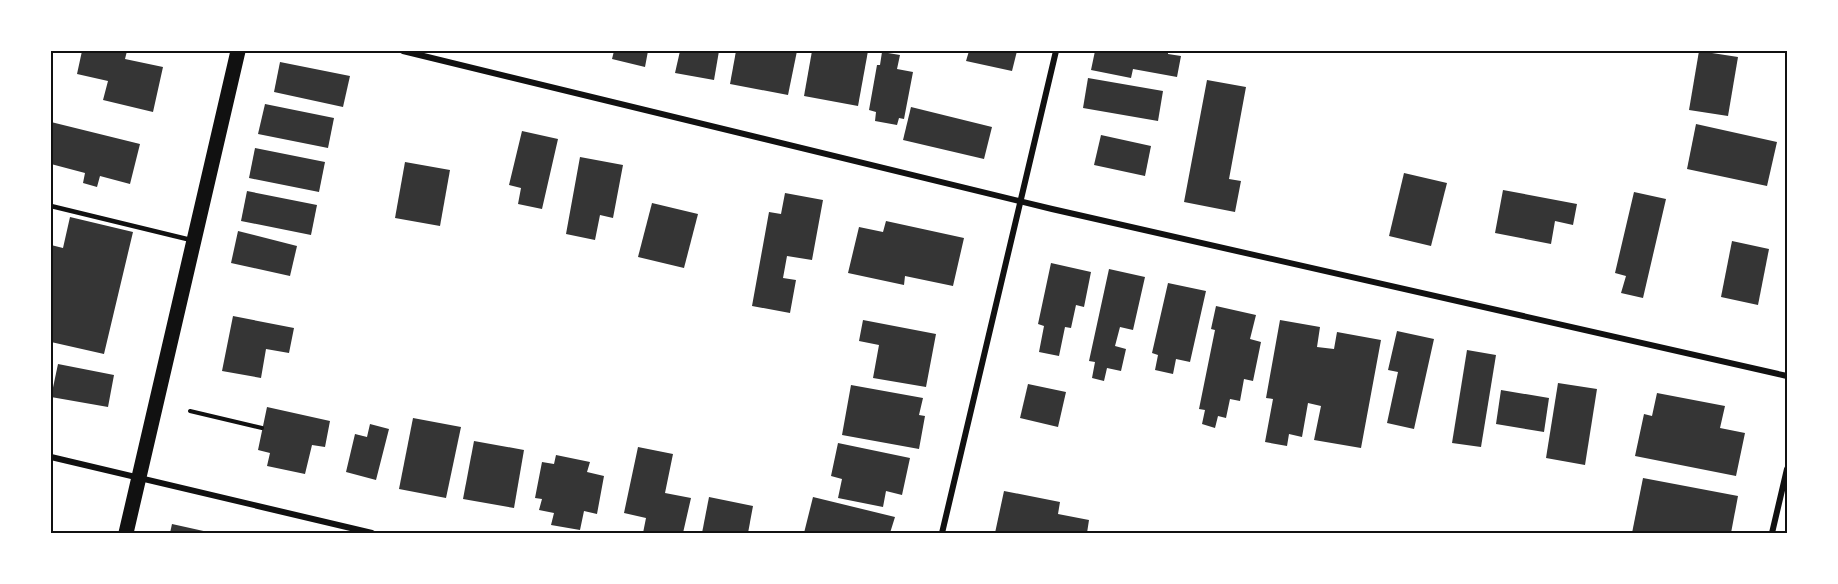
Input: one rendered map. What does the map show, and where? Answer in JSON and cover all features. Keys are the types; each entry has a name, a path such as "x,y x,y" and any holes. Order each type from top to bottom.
{"main road":[{"path":"126,533 238,51"}],"street":[{"path":"403,51 1020,200 1787,376"},
{"path":"942,533 1056,51"},
{"path":"51,457 372,533"},
{"path":"1772,533 1787,469"}],"lane":[{"path":"51,206 194,241"}],"path":[{"path":"190,411 262,428"}],"building":[{"path":"82,51 127,51 125,59 163,67 153,112 103,100 108,81 77,74"},
{"path":"614,51 648,51 645,67 612,59"},
{"path":"680,51 719,51 714,80 675,73"},
{"path":"736,51 797,51 788,95 730,84"},
{"path":"812,51 868,51 858,106 804,96"},
{"path":"969,51 1017,51 1012,71 966,61"},
{"path":"1095,51 1168,51 1168,54 1181,56 1177,77 1133,69 1131,78 1091,70"},
{"path":"1699,51 1738,57 1728,116 1689,110"},
{"path":"882,52 900,55 897,69 913,72 904,119 899,118 897,125 875,121 876,112 869,110 877,65 880,65"},
{"path":"280,62 350,76 343,107 274,92"},
{"path":"1088,78 1163,91 1158,121 1083,108"},
{"path":"1207,80 1246,87 1229,179 1241,181 1235,212 1184,202"},
{"path":"265,104 334,118 328,148 258,134"},
{"path":"911,107 992,127 984,159 903,140"},
{"path":"51,122 140,144 130,184 100,176 97,187 83,183 85,173 51,164"},
{"path":"1696,124 1777,142 1767,186 1687,169"},
{"path":"522,131 558,139 542,209 518,204 521,188 509,185"},
{"path":"1101,135 1151,146 1145,176 1094,165"},
{"path":"255,148 325,162 319,192 249,178"},
{"path":"580,157 623,165 613,218 600,215 595,240 566,234"},
{"path":"405,162 450,170 440,226 395,218"},
{"path":"1404,173 1447,183 1431,246 1389,236"},
{"path":"1503,190 1577,204 1573,225 1555,221 1551,244 1495,233"},
{"path":"247,191 317,205 311,235 241,221"},
{"path":"1634,192 1666,199 1643,298 1621,293 1626,276 1615,273"},
{"path":"785,193 823,200 812,260 787,256 783,278 796,280 790,313 752,306 769,212 781,214"},
{"path":"652,203 698,214 684,268 638,257"},
{"path":"70,217 133,232 104,354 51,342 51,245 63,248"},
{"path":"886,221 964,238 953,286 905,276 904,285 848,273 859,227 883,232"},
{"path":"238,231 297,246 290,276 231,263"},
{"path":"1732,241 1769,249 1758,305 1721,297"},
{"path":"1051,263 1091,272 1084,307 1076,305 1071,328 1065,327 1059,356 1039,352 1044,326 1038,324"},
{"path":"1109,269 1145,277 1133,330 1120,327 1115,346 1126,349 1121,371 1107,368 1104,381 1092,378 1095,362 1089,361"},
{"path":"1168,283 1206,291 1190,362 1176,359 1173,374 1155,370 1158,355 1152,353"},
{"path":"1216,306 1256,315 1250,339 1261,342 1253,381 1244,379 1240,401 1230,399 1226,418 1218,416 1215,428 1202,424 1205,410 1199,409 1215,330 1211,329"},
{"path":"233,316 294,328 289,353 266,349 261,378 222,371"},
{"path":"863,320 936,334 926,387 873,378 879,345 859,341"},
{"path":"1280,320 1320,327 1317,347 1334,349 1337,332 1381,340 1361,448 1314,440 1321,406 1308,403 1302,437 1289,434 1287,446 1265,442 1273,399 1266,398"},
{"path":"1397,331 1434,339 1414,429 1387,423 1398,372 1388,370"},
{"path":"1467,350 1496,355 1481,447 1452,443"},
{"path":"58,364 114,375 108,407 51,397"},
{"path":"1558,383 1597,389 1585,465 1546,458"},
{"path":"1028,384 1066,392 1058,427 1020,418"},
{"path":"851,385 923,398 919,415 925,416 919,449 842,435"},
{"path":"1501,390 1549,398 1544,432 1496,424"},
{"path":"1657,393 1725,406 1720,428 1745,433 1736,476 1635,456 1644,414 1652,416"},
{"path":"267,407 330,421 325,447 312,445 305,474 267,466 270,453 258,450"},
{"path":"413,418 461,427 446,498 399,489"},
{"path":"370,424 389,429 376,480 346,472 355,434 367,437"},
{"path":"474,441 524,450 514,508 463,499"},
{"path":"838,443 910,458 902,495 886,491 883,507 838,498 842,479 831,476"},
{"path":"638,447 673,454 665,493 691,498 683,533 643,533 646,518 624,513"},
{"path":"556,455 590,462 587,472 604,476 597,514 584,511 580,530 551,525 554,513 539,510 542,499 535,498 542,462 554,464"},
{"path":"1643,478 1738,496 1731,533 1632,533"},
{"path":"1004,491 1060,502 1058,514 1089,520 1087,533 995,533"},
{"path":"709,497 753,506 748,533 702,533"},
{"path":"813,497 895,517 890,533 804,533"},
{"path":"172,524 208,532 208,533 170,533"}]}
